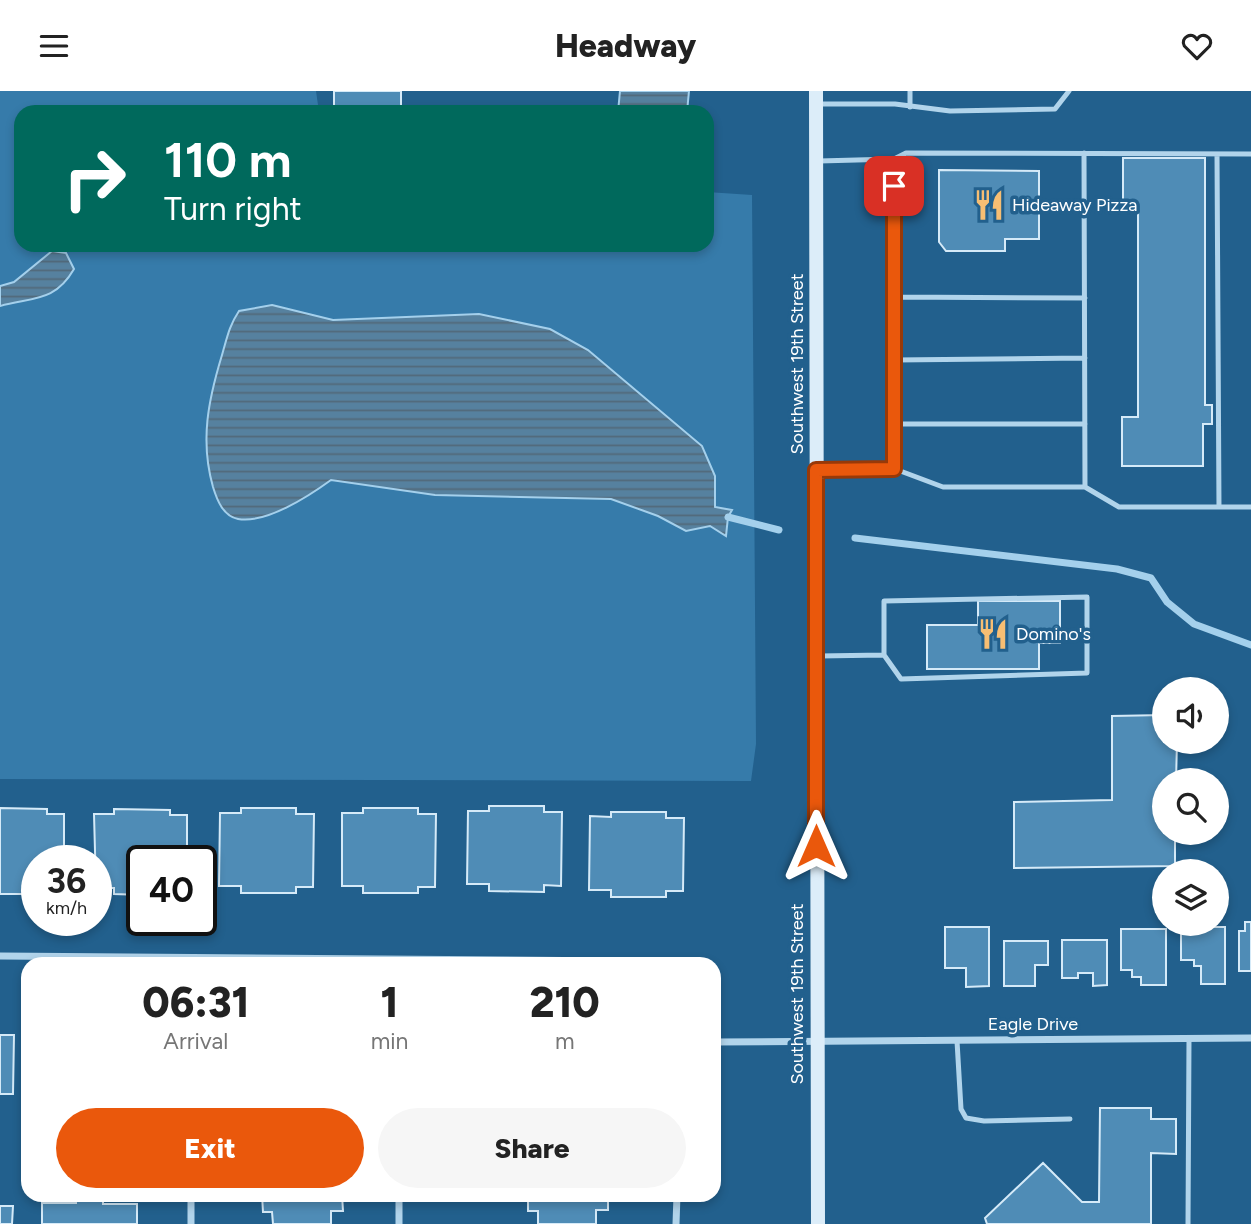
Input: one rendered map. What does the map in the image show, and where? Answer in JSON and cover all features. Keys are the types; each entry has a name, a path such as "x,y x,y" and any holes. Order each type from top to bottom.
{"street":[{"name":"Southwest 19th Street","path":"816,98 818,1224"},
{"path":"0,955 262,957"},
{"name":"Eagle Drive","path":"721,1042 1251,1038"},
{"path":"191,1202 191,1224"},
{"path":"399,1202 399,1224"},
{"path":"676,1224 677,1202"}],"lane":[{"path":"910,91 910,107"},
{"path":"816,98 950,111 1055,109 1069,91"},
{"path":"816,161 894,159 906,153 1251,154"},
{"path":"1084,153 1085,487"},
{"path":"1217,154 1219,507"},
{"path":"894,159 894,469"},
{"path":"895,297 1085,298"},
{"path":"895,360 1085,358"},
{"path":"895,424 1085,424"},
{"path":"816,470 894,469 943,487 1085,487 1119,507 1251,507"},
{"path":"1087,597 1087,673 1018,678 901,679 884,655 884,601 1087,597"},
{"path":"816,656 884,655"},
{"path":"1188,1224 1189,1039"},
{"path":"957,1041 961,1109 966,1118 984,1121 1070,1119"}],"shaded area":[{"path":"0,91 316,91 318,105 14,105 14,252 714,252 714,192 752,195 756,744 751,781 0,779"},
{"path":"620,91 689,91 688,105 619,105"},
{"path":"51,252 66,253 74,269 67,280 51,293 0,306 0,286 14,282"},
{"path":"272,305 333,320 479,314 550,329 588,350 702,446 715,476 715,507 732,510 728,517 726,536 710,526 686,531 658,516 611,499 435,495 331,480 299,501 274,513 249,519 228,515 219,502 209,470 206,437 210,405 227,338 239,311"}],"building":[{"path":"334,91 401,91 401,105 334,105"},
{"path":"1123,158 1205,158 1205,405 1212,405 1212,424 1203,424 1203,466 1122,466 1122,417 1138,417 1138,207 1123,207"},
{"name":"Hideaway Pizza","path":"939,170 1039,171 1039,239 1005,239 1005,251 946,251 939,242"},
{"name":"Domino's","path":"978,601 1060,601 1060,643 1039,643 1039,669 927,669 927,625 978,625"},
{"path":"1152,715 1152,754 1177,754 1176,768 1152,768 1152,845 1175,845 1175,859 1152,859 1152,866 1014,868 1014,802 1112,800 1112,716"},
{"path":"489,806 544,806 544,812 562,812 561,886 544,885 544,892 489,891 489,884 467,884 468,811 489,811"},
{"path":"0,808 47,809 47,814 64,814 64,845 21,845 21,894 0,894"},
{"path":"241,808 296,808 296,814 314,814 313,887 296,887 296,893 241,893 241,886 219,886 220,813 241,813"},
{"path":"363,808 418,808 418,814 436,814 435,887 418,887 418,893 363,893 363,886 342,886 342,813 363,813"},
{"path":"114,809 170,810 170,815 187,815 187,845 126,845 126,894 114,894 112,888 112,845 95,845 94,814 114,814"},
{"path":"611,812 666,812 666,818 684,818 683,891 666,891 666,897 611,897 611,890 589,890 590,816 611,817"},
{"path":"1245,922 1251,922 1251,971 1239,971 1239,931 1245,931"},
{"path":"945,927 989,927 989,986 966,987 966,968 945,968"},
{"path":"1121,929 1152,929 1152,936 1166,936 1166,985 1141,985 1141,977 1132,977 1132,970 1121,970"},
{"path":"1181,936 1225,936 1225,984 1201,984 1201,966 1194,966 1194,960 1181,960"},
{"path":"1062,940 1107,940 1107,985 1093,986 1093,973 1078,973 1078,978 1062,978"},
{"path":"1004,941 1048,941 1048,965 1035,965 1035,986 1004,986"},
{"path":"0,1035 14,1035 13,1094 0,1094"},
{"path":"1100,1108 1151,1108 1151,1119 1176,1119 1176,1154 1151,1153 1151,1224 987,1224 985,1218 1043,1163 1082,1202 1099,1202"},
{"path":"262,1202 342,1202 343,1211 331,1211 331,1224 273,1224 272,1212 263,1212"},
{"path":"528,1202 608,1202 608,1210 596,1210 596,1224 538,1224 538,1211 528,1211"},
{"path":"42,1203 137,1204 137,1224 42,1224"},
{"path":"0,1206 13,1206 12,1224 0,1224"}],"waterway":[{"path":"728,517 779,530"},
{"path":"855,538 1117,569 1151,578 1167,602 1194,624 1251,645"}],"place":[{"name":"Hideaway Pizza","path":"989,205"},
{"name":"Domino's","path":"993,634"}],"route":[{"path":"816,846 816,470 894,469 894,186"}]}
